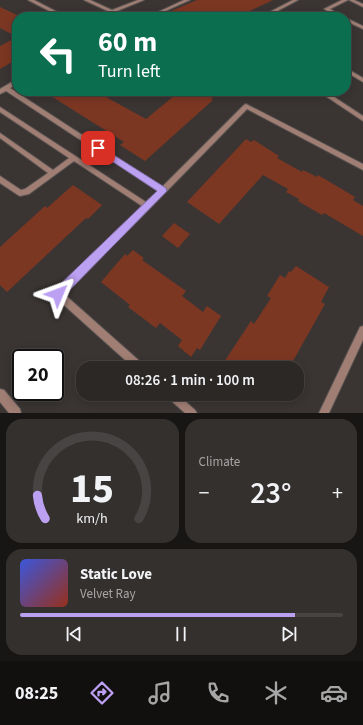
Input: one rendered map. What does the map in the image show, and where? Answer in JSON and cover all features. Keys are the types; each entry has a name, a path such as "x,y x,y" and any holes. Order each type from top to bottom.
{"street":[{"path":"0,394 16,413"}],"lane":[{"path":"30,0 55,12"},
{"path":"86,0 112,12 142,0"},
{"path":"160,12 188,0"},
{"path":"272,12 296,0"},
{"path":"332,12 326,9 346,0"},
{"path":"351,0 363,6"},
{"path":"351,22 363,28"},
{"path":"351,73 363,80"},
{"path":"0,92 12,84"},
{"path":"6,88 12,92"},
{"path":"18,96 163,191"},
{"path":"328,96 363,119"},
{"path":"133,361 58,294 163,191 246,106 363,167"},
{"path":"0,109 147,206"},
{"path":"0,135 53,173"},
{"path":"0,179 20,193 27,192 74,158"},
{"path":"324,413 363,330"},
{"path":"178,401 192,413"}],"building":[{"path":"197,0 273,0 248,12 169,12"},
{"path":"0,7 12,13 12,34 0,28"},
{"path":"12,40 12,62 0,69 0,46"},
{"path":"51,96 104,96 146,119 174,96 215,96 211,99 213,100 145,161 120,145 124,142"},
{"path":"246,139 251,142 254,140 279,156 277,158 302,172 303,170 317,177 318,175 355,197 353,200 363,206 363,236 324,213 322,215 298,201 299,199 286,192 288,189 263,175 219,224 187,202"},
{"path":"73,185 102,205 88,219 86,218 7,292 0,285 0,247 45,206 47,208"},
{"path":"174,223 190,234 178,248 162,236"},
{"path":"133,250 144,258 142,260 186,291 182,296 203,312 207,306 221,316 200,350 197,348 191,357 178,346 182,340 160,323 156,328 128,307 130,305 101,282 125,254 127,256"},
{"path":"296,266 329,287 321,302 325,304 293,361 225,361 251,321 254,324 271,298 267,296 280,275 285,278 289,271 291,272"}],"route":[{"path":"58,294 163,191 98,148"}]}
